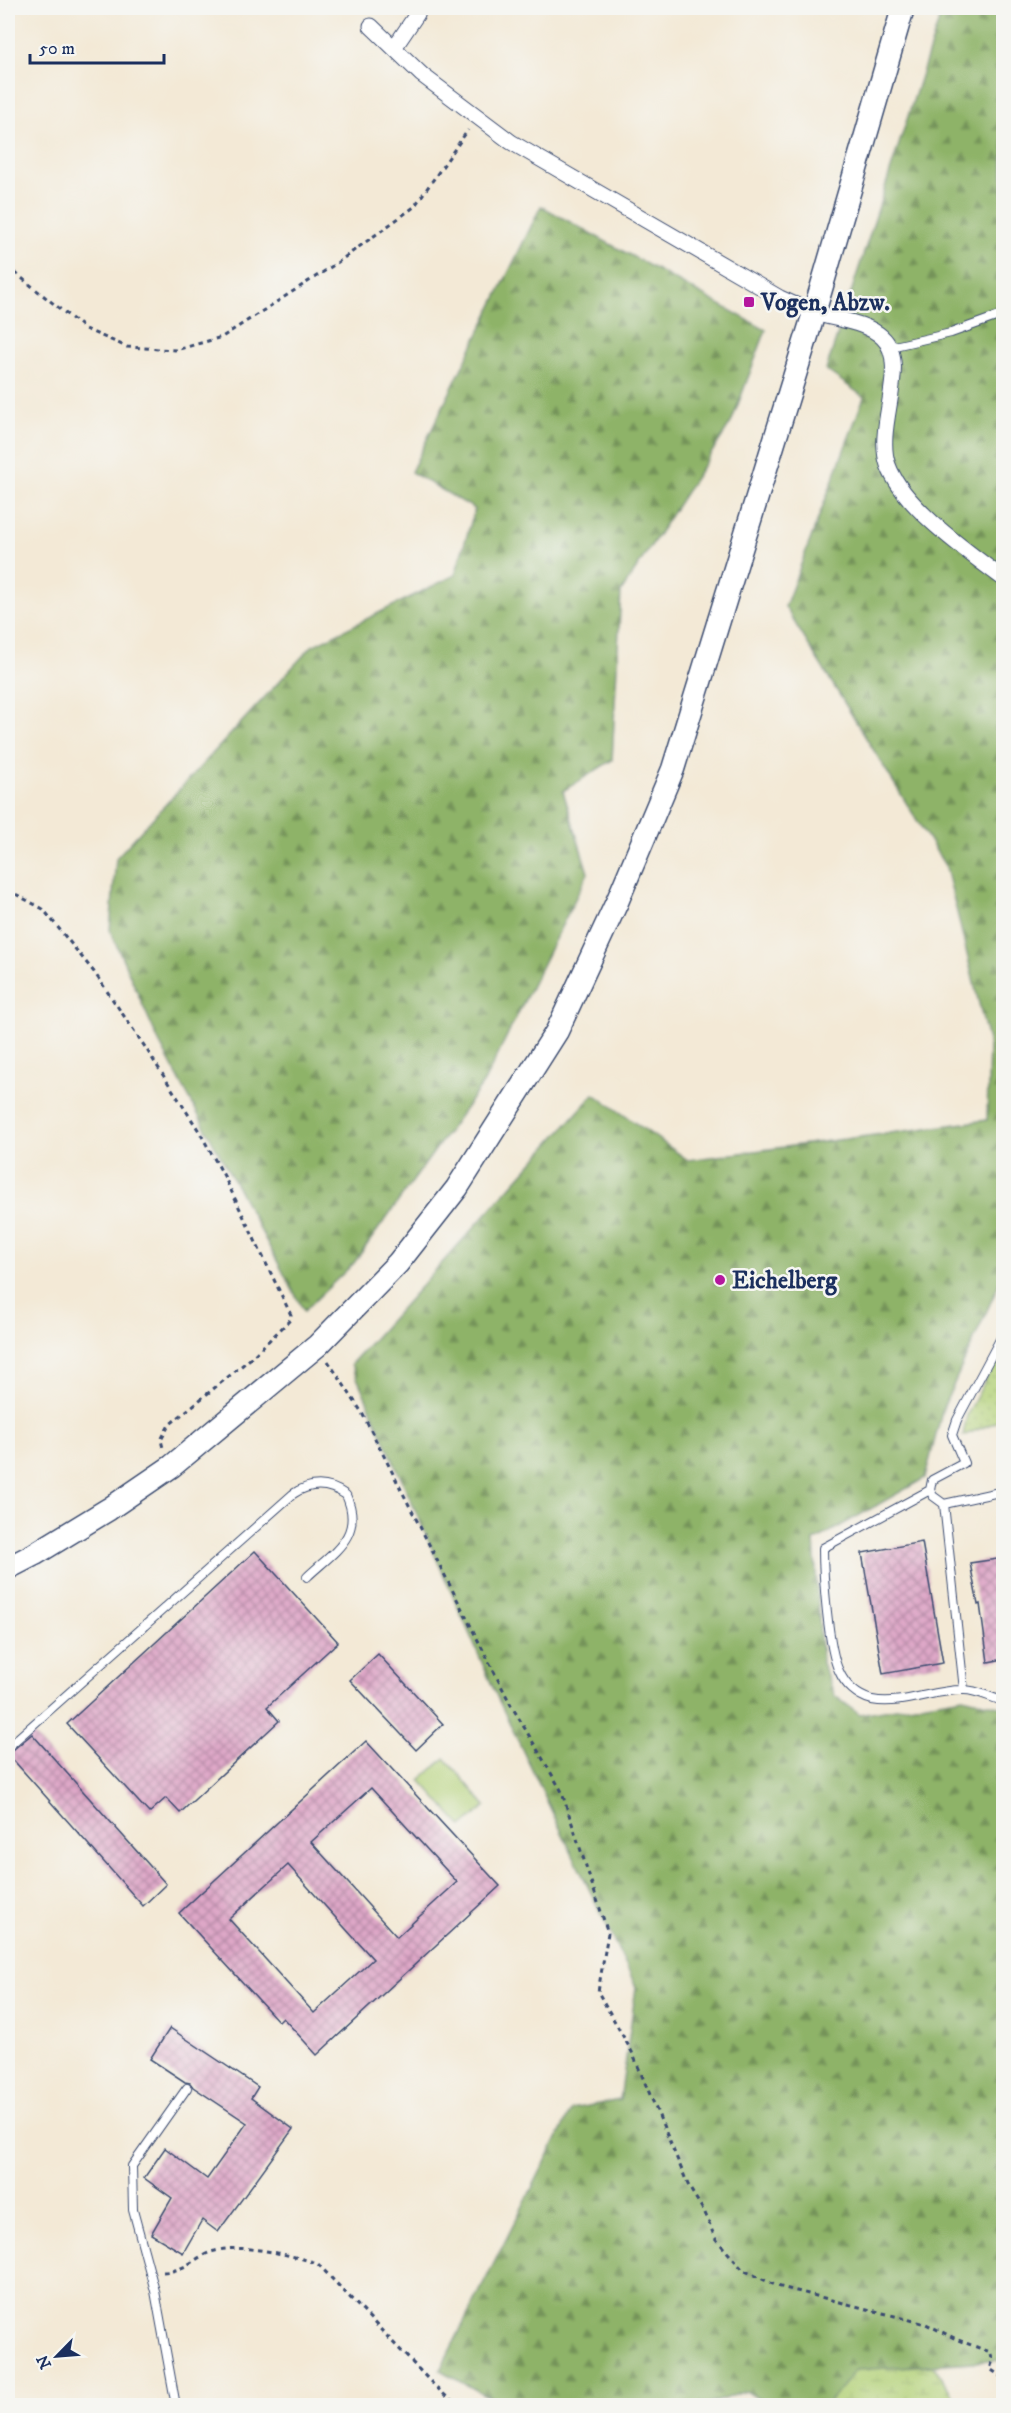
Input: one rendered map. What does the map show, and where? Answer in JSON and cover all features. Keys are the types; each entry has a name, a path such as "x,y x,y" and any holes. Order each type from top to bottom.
{"main road":[{"path":"8,1568 100,1515 172,1466 318,1345 398,1263 457,1188 557,1031 617,902 673,769 814,313 903,8"}],"street":[{"path":"394,48 417,15 419,8"},
{"path":"371,26 422,75 511,142 780,298 814,313 861,326 881,335 891,347 894,366 893,387 883,442 887,465 900,489 923,513 1004,579"}],"lane":[{"path":"891,347 951,333 1004,314"},
{"path":"964,1690 944,1504 933,1496 930,1490 932,1480 963,1463 952,1435 957,1420 1004,1332"},
{"path":"8,1747 293,1494 304,1487 327,1485 338,1489 346,1496 354,1516 351,1532 307,1577"},
{"path":"930,1490 823,1548 833,1654 848,1686 860,1695 873,1700 964,1690 1004,1701"},
{"path":"944,1504 1004,1491"},
{"path":"176,2406 155,2291 133,2210 132,2166 187,2088"}],"path":[{"path":"8,267 84,329 127,347 176,350 222,337 334,266 414,207 477,116"},
{"path":"8,890 43,909 94,972 145,1047 199,1131 224,1176 291,1315 289,1321 250,1359 169,1425 161,1440 172,1466"},
{"path":"318,1345 361,1411 511,1705 561,1790 608,1933 598,1992 632,2052 689,2187 705,2213 715,2238 743,2270 777,2286 926,2324 958,2340 990,2352 993,2360 990,2369 1004,2378"},
{"path":"150,2272 177,2271 214,2251 228,2250 257,2250 291,2255 317,2263 430,2382 448,2398 462,2406"}],"green space":[{"path":"943,8 1003,8 1003,1275 943,1408 925,1478 814,1541 822,1663 835,1696 860,1714 963,1697 1003,1707 1003,2360 856,2370 826,2406 768,2405 746,2391 707,2405 503,2405 440,2370 572,2109 620,2100 636,1987 498,1699 351,1364 594,1094 688,1160 987,1120 989,1045 946,867 785,607 864,397 826,370"},
{"path":"541,206 766,330 731,423 621,592 612,760 563,791 588,873 484,1082 354,1263 304,1311 159,1042 110,930 116,858 312,646 455,575 475,509 411,472"},
{"path":"995,1362 1003,1367 1003,1419 963,1436 967,1415"},
{"path":"445,1758 486,1806 462,1827 420,1780"},
{"path":"933,2365 961,2405 826,2405 856,2370"}],"building":[{"path":"922,1542 943,1663 883,1674 862,1553"},
{"path":"255,1551 338,1642 267,1707 279,1721 180,1813 166,1798 149,1813 67,1724"},
{"path":"1004,1558 1004,1659 988,1662 980,1604 978,1605 970,1563"},
{"path":"378,1654 443,1724 416,1750 350,1680"},
{"path":"32,1734 166,1884 143,1906 8,1754"},
{"path":"366,1741 500,1886 317,2055 283,2018 279,2022 179,1913","holes":["371,1788 457,1882 397,1937 311,1842","288,1865 373,1959 314,2013 229,1919"]},
{"path":"170,2028 258,2087 251,2098 293,2129 218,2232 202,2220 183,2253 151,2234 172,2198 144,2178 165,2148 207,2179 247,2123 190,2083 150,2059"}],"place":[{"name":"Vogen, Abzw.","path":"749,302"},
{"name":"Eichelberg","path":"720,1280"}]}
